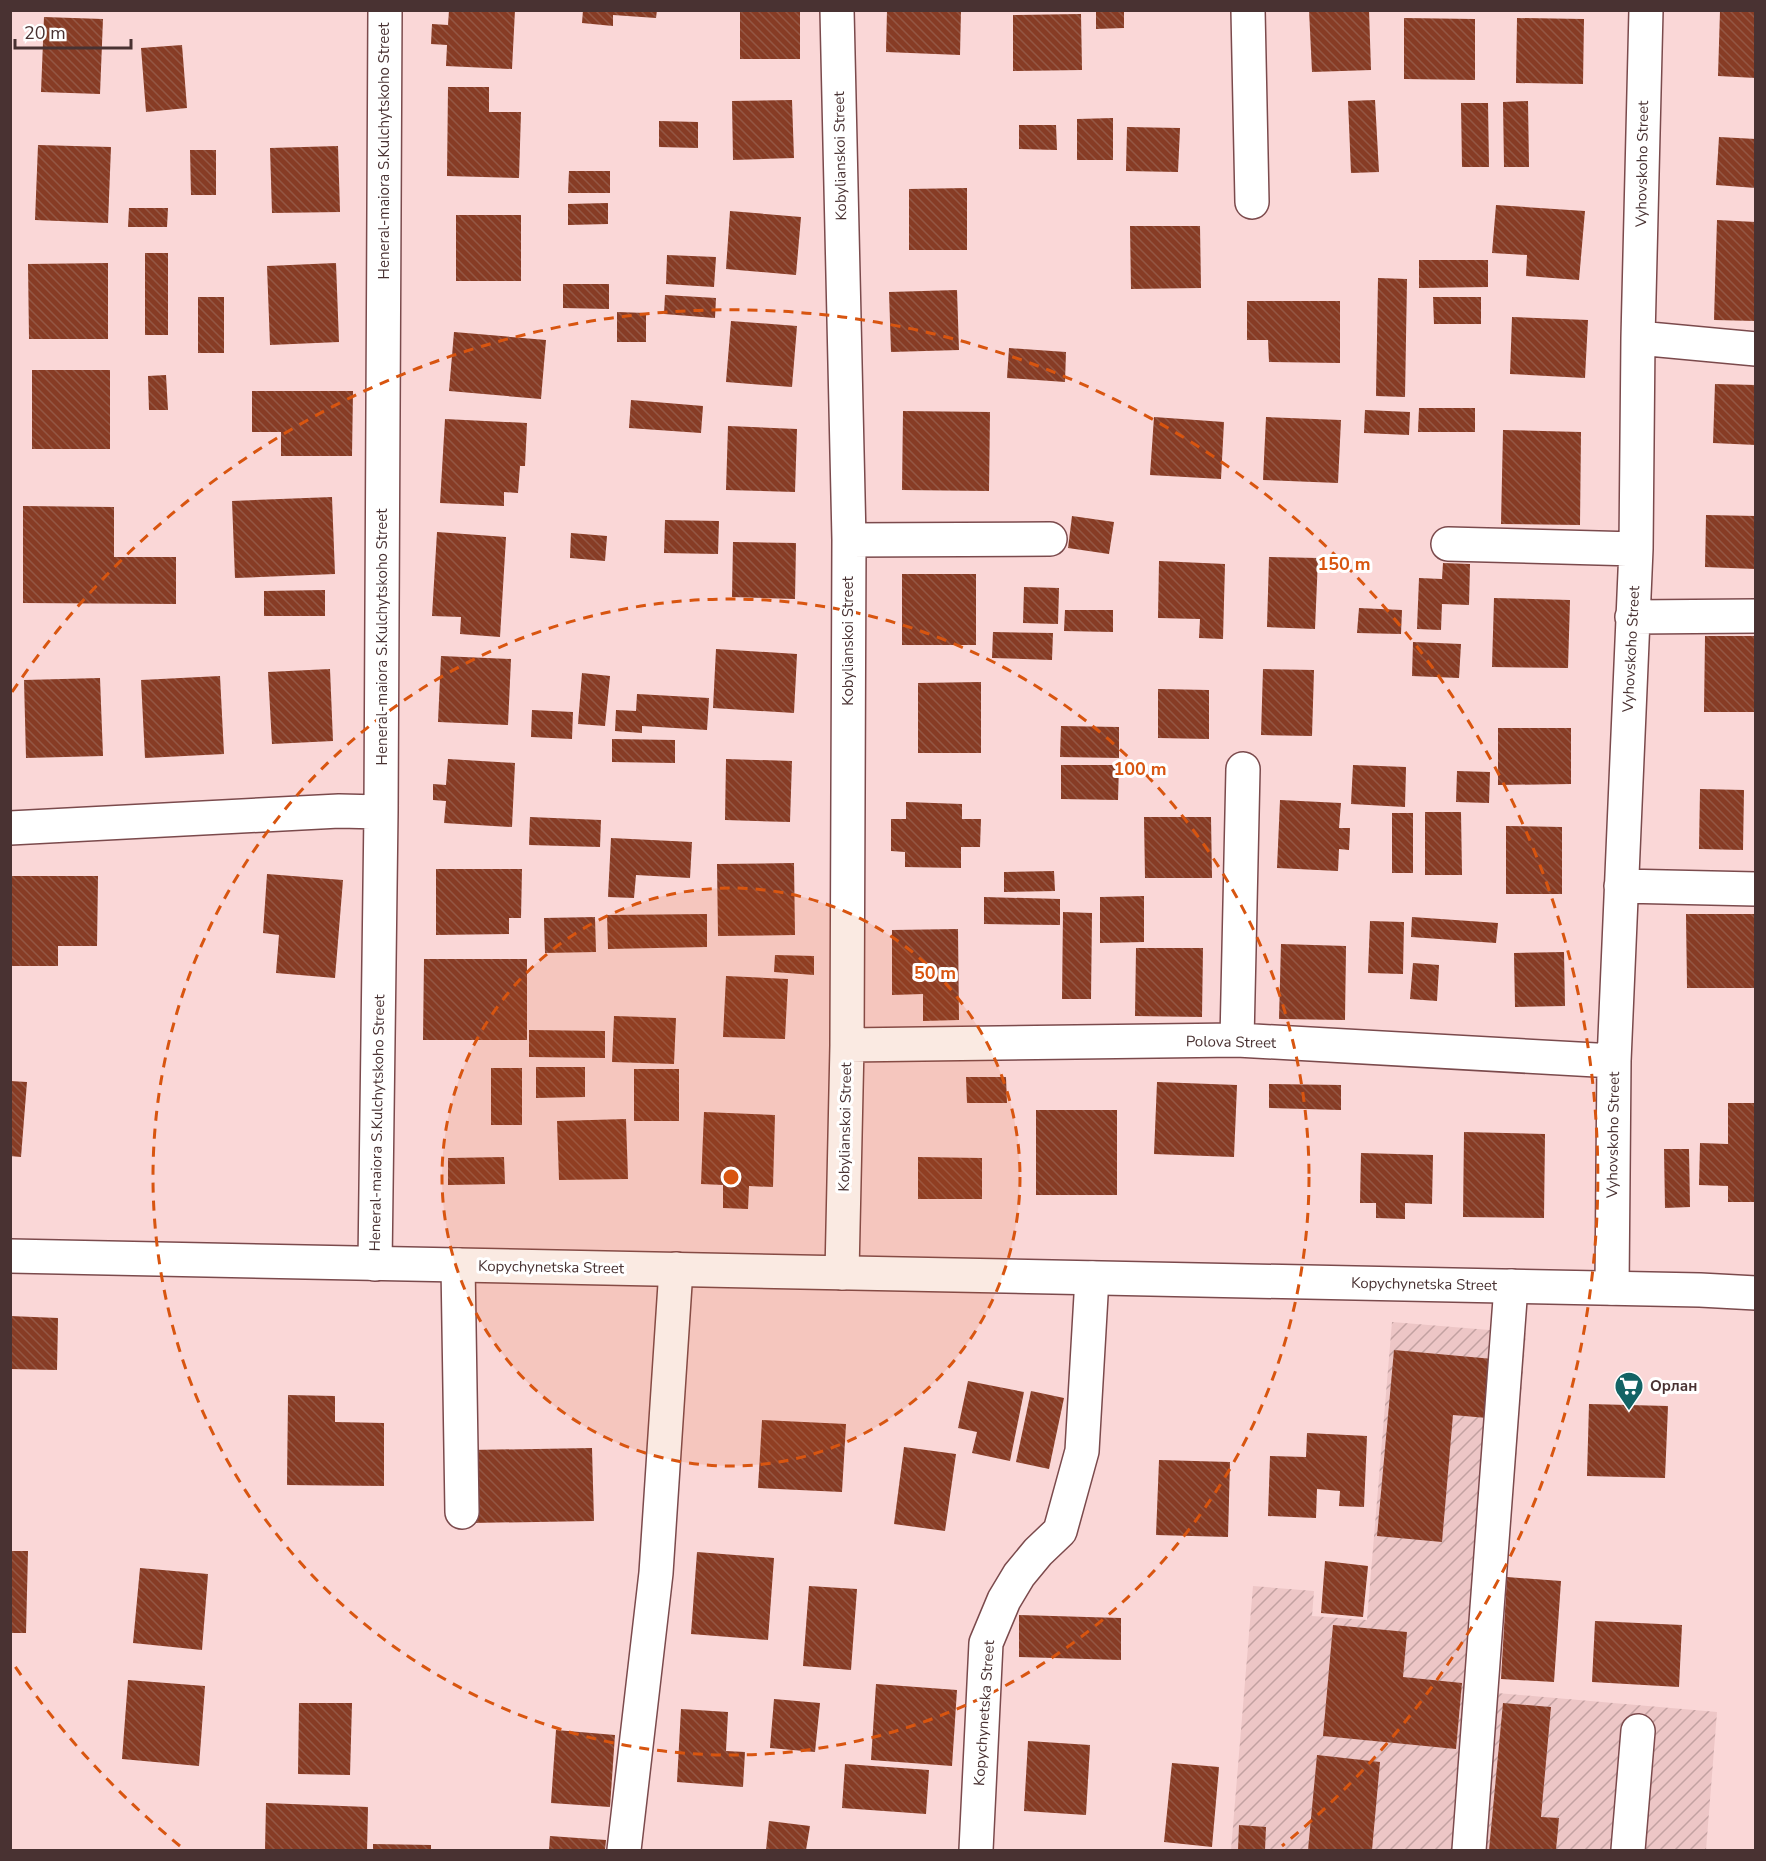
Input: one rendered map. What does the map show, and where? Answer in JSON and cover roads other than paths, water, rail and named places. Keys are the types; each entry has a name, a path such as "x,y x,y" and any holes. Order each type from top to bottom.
{"street":[{"name":"Heneral-maiora S.Kulchytskoho Street","path":"375,1264 381,812 385,10"},
{"name":"Kobylianskoi Street","path":"837,10 849,540 847,1045 842,1273"},
{"path":"1248,10 1252,202"},
{"name":"Vyhovskoho Street","path":"1612,1288 1614,1062 1636,549 1638,338 1646,10"},
{"path":"1638,338 1755,349"},
{"path":"849,540 1050,539"},
{"path":"1448,544 1636,549"},
{"path":"1632,617 1755,616"},
{"path":"1237,1040 1243,769"},
{"path":"10,828 339,811 381,812"},
{"path":"1621,886 1755,889"},
{"name":"Polova Street","path":"847,1045 1237,1040 1614,1062"},
{"name":"Kopychynetska Street","path":"10,1256 1612,1288 1755,1293"},
{"path":"458,1266 462,1512"},
{"path":"624,1851 656,1573 676,1269"},
{"name":"Kopychynetska Street","path":"976,1851 986,1643 1004,1600 1019,1575 1038,1552 1060,1532 1082,1451 1092,1278"},
{"path":"1469,1851 1511,1286"},
{"path":"1628,1851 1638,1731"}],"place":[{"name":"Орлан","path":"1629,1412"}]}
